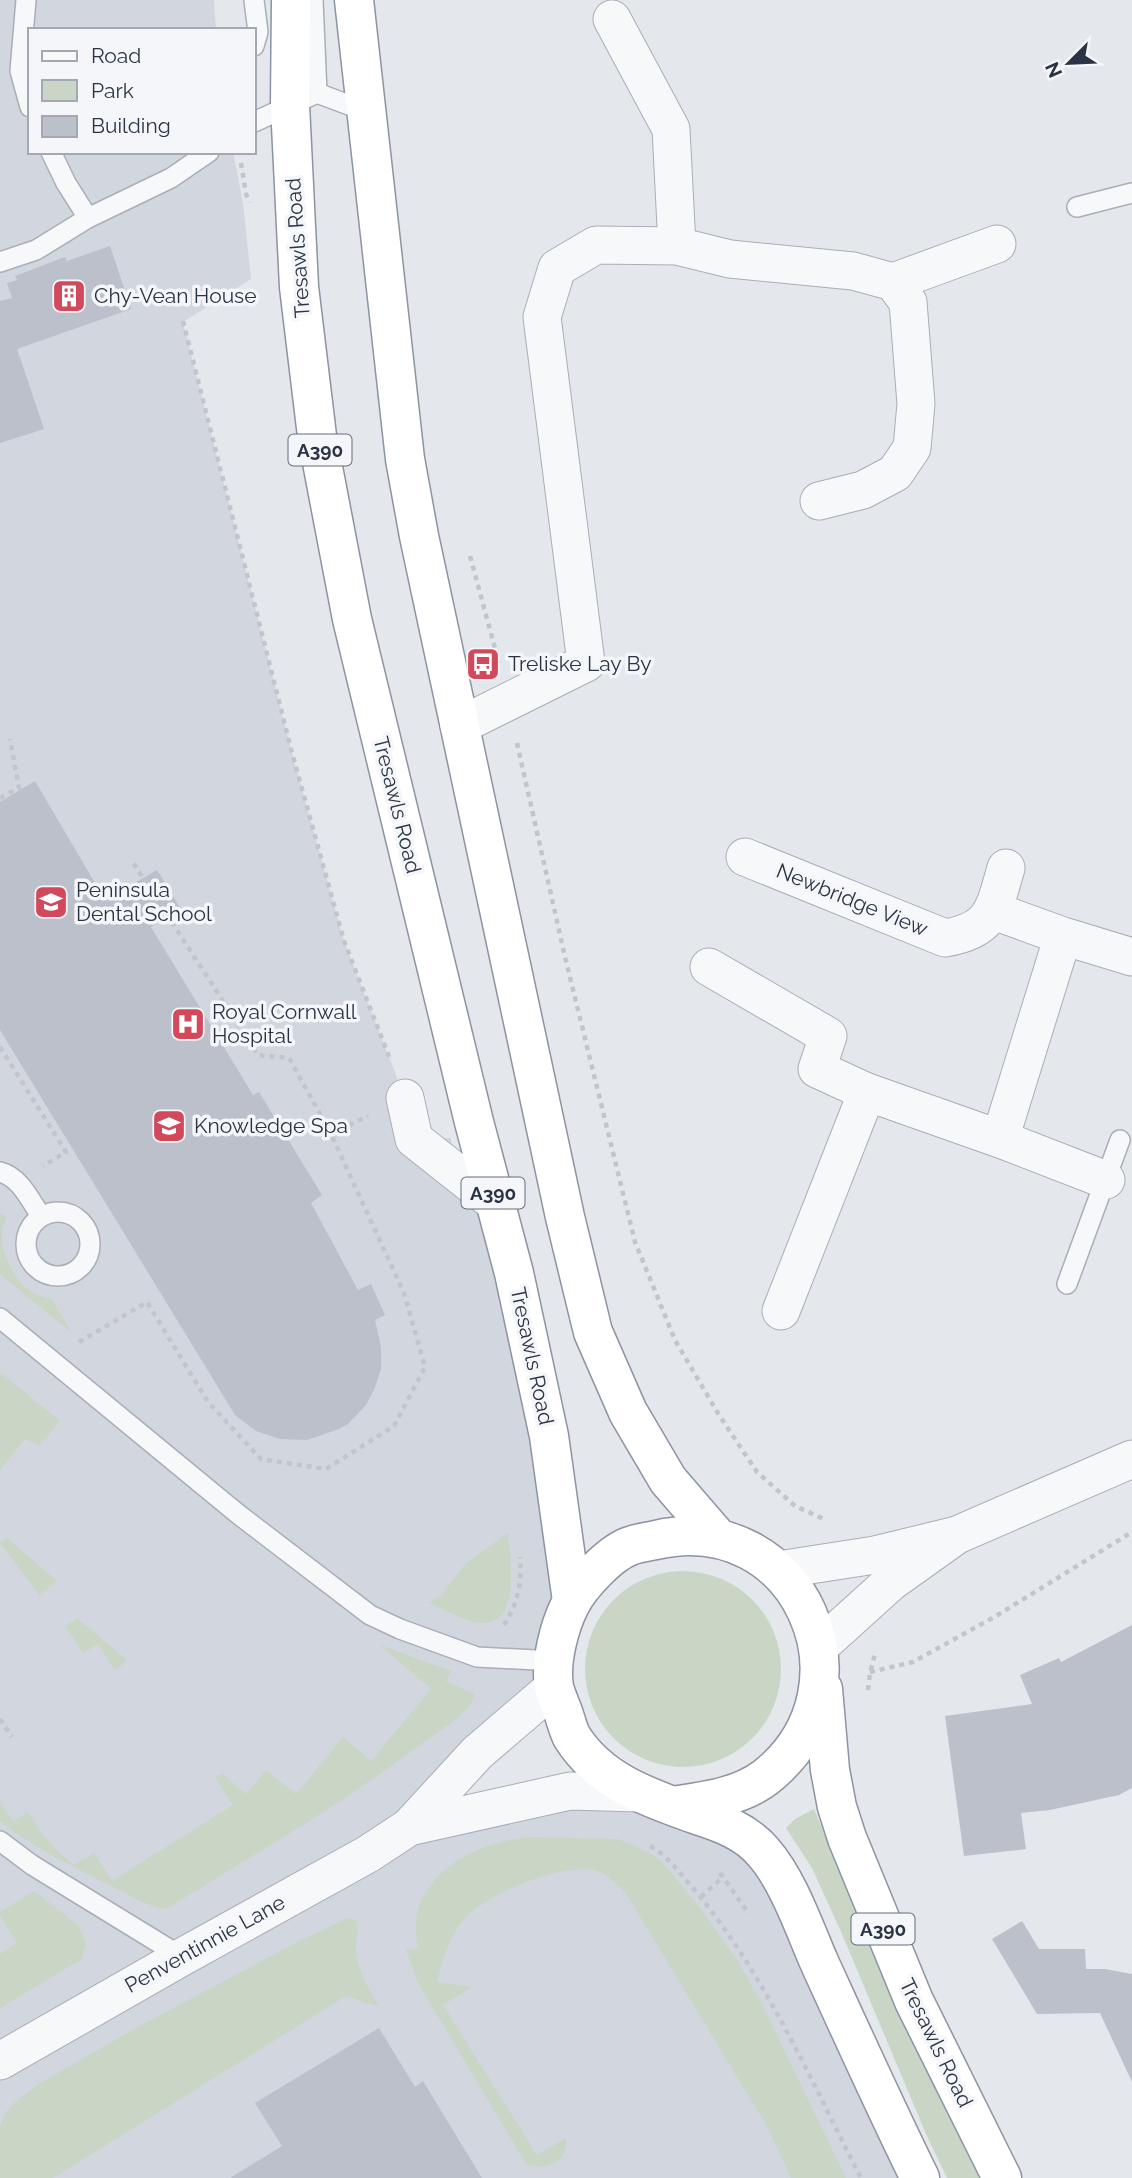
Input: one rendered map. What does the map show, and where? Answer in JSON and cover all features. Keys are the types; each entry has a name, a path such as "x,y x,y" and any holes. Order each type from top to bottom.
{"highway":[{"name":"Tresawls Road","path":"291,0 303,99 299,287 320,449 352,619 517,1287 549,1436 572,1601"},
{"name":"A390","path":"354,0 405,459 459,726 565,1217 593,1332 628,1412 668,1480 718,1538"},
{"name":"A390","path":"656,1800 724,1798 764,1778 796,1747 815,1707 819,1656 815,1628 800,1597 778,1570 740,1545 718,1538 676,1535 627,1546 598,1568 572,1601 559,1628 555,1674 571,1736 602,1772 656,1800 733,1827 764,1851 790,1897 920,2178"},
{"name":"Tresawls Road","path":"819,1656 830,1770 837,1807 847,1838 914,2001 1002,2178"}],"street":[{"path":"612,19 671,128 677,246"},
{"path":"459,726 586,663 542,317 557,268 596,245 677,246 730,259 853,271 893,282 997,244"},
{"path":"819,501 863,489 895,473 912,449 916,404 908,302 893,282"},
{"name":"Newbridge View","path":"744,857 945,938 962,935 978,927 994,911"},
{"path":"1006,868 994,911 1132,957"},
{"path":"1000,1139 1063,936"},
{"path":"709,967 828,1036 817,1069 867,1092 1106,1180"},
{"path":"781,1311 867,1092"},
{"path":"405,1098 414,1139 495,1203"},
{"path":"778,1570 875,1555 957,1535 1132,1459"},
{"path":"819,1656 891,1582 957,1535"},
{"name":"Penventinnie Lane","path":"0,2061 182,1956 368,1854 409,1827 555,1674"},
{"name":"Penventinnie Lane","path":"409,1827 570,1791 656,1800"}],"lane":[{"path":"26,0 20,71 28,100"},
{"path":"254,0 258,32 256,39"},
{"name":"Tresawls Road","path":"303,99 313,0"},
{"path":"256,121 303,99 365,111"},
{"path":"52,154 88,218"},
{"path":"0,262 36,250 88,218 171,178 206,154"},
{"path":"1077,207 1132,193"},
{"path":"1068,1284 1120,1139"},
{"path":"0,1172 9,1174 18,1183 41,1216"},
{"path":"0,1318 237,1514 370,1615 477,1657 555,1674"},
{"path":"0,1842 32,1866 182,1956"}],"path":[{"path":"239,154 246,194"},
{"path":"183,321 290,749 344,941 405,1098 331,1134"},
{"path":"470,556 492,633 565,957 635,1242 675,1340 719,1415 757,1472 794,1506 870,1540 875,1555"},
{"path":"0,798 19,788 10,739"},
{"path":"74,1345 147,1302 208,1402 261,1459 326,1469 394,1426 425,1367 404,1293 331,1134 289,1058 258,1055 132,861"},
{"path":"0,1047 66,1152 18,1183"},
{"path":"870,1673 912,1662 996,1616 1132,1532"},
{"path":"867,1700 878,1642"},
{"path":"0,1719 12,1737"},
{"path":"645,1843 666,1856 701,1897 746,1958 861,2178"}],"shaded area":[{"name":"Royal Cornwall Hospital","path":"0,0 214,0 216,28 28,28 28,154 233,154 243,203 251,279 183,322 291,749 344,941 405,1098 414,1138 451,1138 452,1169 495,1203 549,1436 555,1661 410,1826 571,1791 733,1827 920,2178 0,2178"}],"green space":[{"path":"0,1213 7,1217 2,1231 3,1244 15,1275 31,1291 51,1298 72,1333 0,1274"},
{"path":"0,1372 60,1421 40,1445 25,1439 0,1470"},
{"path":"508,1533 511,1573 508,1602 503,1613 494,1620 482,1623 470,1621 429,1603 441,1596 465,1564"},
{"path":"7,1538 57,1581 39,1595 0,1543"},
{"path":"683,1571 720,1579 752,1600 773,1632 781,1669 773,1706 752,1738 720,1759 683,1767 646,1759 614,1738 593,1706 585,1669 593,1632 614,1600 646,1579"},
{"path":"77,1618 127,1660 115,1671 98,1644 83,1653 65,1626"},
{"path":"380,1645 451,1671 446,1681 475,1695 472,1702 453,1721 361,1787 166,1909 143,1902 66,1863 0,1821 0,1802 13,1821 28,1812 48,1841 74,1865 94,1853 112,1881 233,1805 215,1777 222,1773 246,1794 266,1770 296,1794 343,1737 371,1761 431,1689"},
{"path":"814,1809 893,1995 979,2178 947,2178 812,1868 786,1828 795,1819"},
{"path":"533,1837 618,1839 648,1852 662,1862 701,1909 739,1963 761,2002 846,2178 791,2178 768,2128 625,1892 600,1872 586,1869 568,1870 529,1881 509,1889 476,1909 455,1932 444,1956 437,1982 472,1987 443,2005 537,2155 566,2138 564,2153 555,2163 542,2167 526,2164 418,1983 406,1950 418,1948 418,1910 425,1893 449,1867 481,1849"},
{"path":"34,1891 78,1925 86,1943 82,1959 0,2008 0,1954 17,1943 0,1912"},
{"path":"348,1918 356,1920 359,1964 379,2007 346,1996 53,2178 0,2178 0,2127 5,2113 37,2085 136,2028 299,1941"}],"building":[{"name":"Chy-Vean House","path":"110,246 131,309 17,349 44,429 0,443 0,301 12,298 7,283 17,280 15,276 65,257 67,261"},
{"name":"Knowledge Spa","path":"35,781 105,900 157,870 181,909 151,927 253,1095 259,1092 322,1195 311,1203 358,1290 371,1284 385,1315 375,1320 381,1347 381,1369 366,1405 348,1424 339,1429 307,1440 280,1439 256,1431 235,1415 0,1030 0,802"},
{"path":"1132,1625 1132,1788 1119,1795 1050,1810 1021,1813 1026,1849 964,1856 945,1716 1032,1704 1020,1675 1059,1658 1061,1662"},
{"path":"1022,1921 1039,1949 1085,1949 1086,1969 1132,1974 1132,2082 1100,2013 1037,2014 992,1939"},
{"path":"379,2028 415,2087 423,2081 482,2178 230,2178 282,2146 255,2103"}],"place":[{"name":"Chy-Vean House","path":"69,296"},
{"name":"Treliske Lay By","path":"483,664"},
{"name":"Peninsula Dental School","path":"51,902"},
{"name":"Royal Cornwall Hospital","path":"188,1024"},
{"name":"Knowledge Spa","path":"169,1126"}]}
